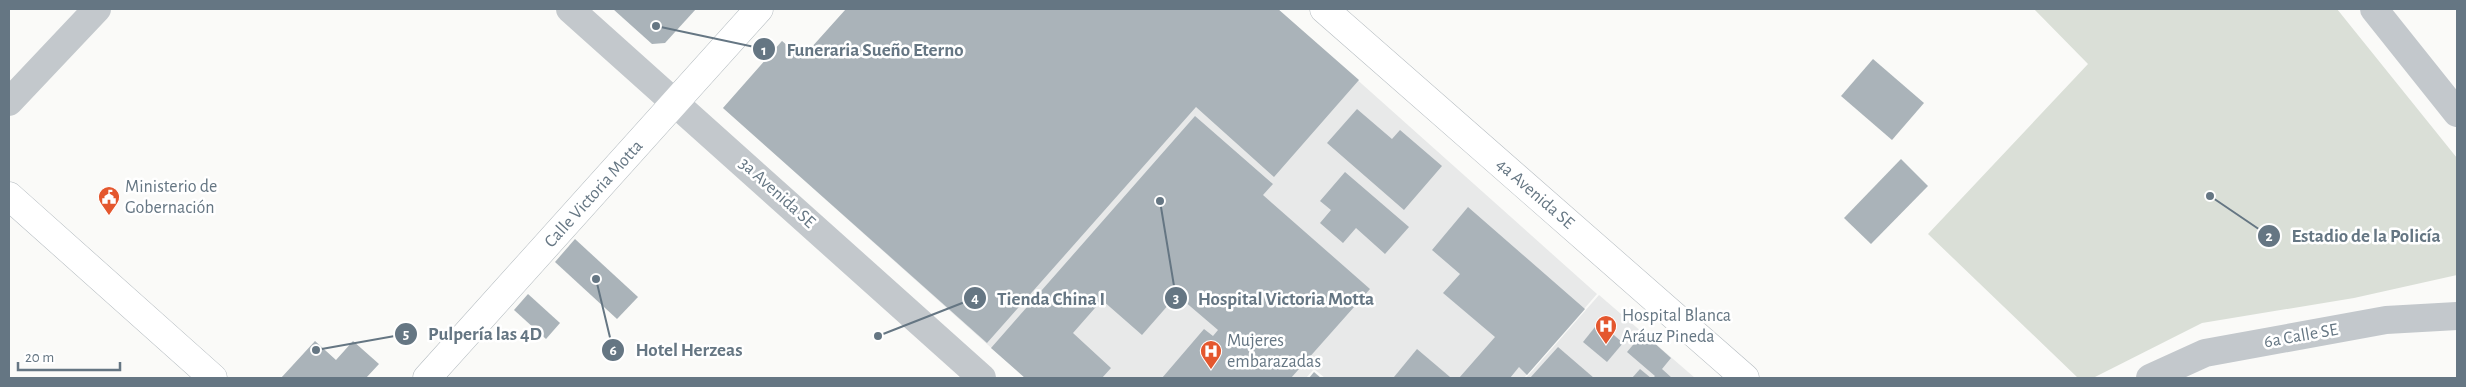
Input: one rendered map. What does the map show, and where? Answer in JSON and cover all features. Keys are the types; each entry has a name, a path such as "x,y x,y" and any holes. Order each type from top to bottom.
{"street":[{"path":"9,102 97,9"},
{"name":"3a Avenida SE","path":"570,9 982,378"},
{"name":"Calle Victoria Motta","path":"427,378 677,103 759,9"},
{"name":"4a Avenida SE","path":"1324,9 1745,378"},
{"path":"2374,9 2457,113"},
{"path":"9,196 213,378"},
{"name":"6a Calle SE","path":"2150,378 2205,353 2386,320 2457,316"}],"shaded area":[{"path":"846,9 1278,9 1597,294 1524,378 1325,378 1314,369 1306,378 1025,378 723,108 782,41 802,58"},
{"path":"2034,9 2337,9 2457,158 2457,275 2354,298 2202,323 2093,378 2078,378 1928,234 2088,64"},
{"name":"Hospital Blanca Aráuz Pineda","path":"1599,295 1643,333 1695,378 1526,378"}],"building":[{"path":"613,9 696,9 665,43 652,44"},
{"path":"846,9 1278,9 1359,80 1274,177 1196,107 987,343 723,108 782,41 802,58"},
{"path":"1873,59 1924,103 1892,140 1841,96"},
{"path":"1357,109 1392,139 1400,130 1442,166 1404,210 1327,143"},
{"path":"1195,116 1273,184 1263,195 1370,289 1291,378 1162,378 1204,329 1213,336 1218,330 1177,295 1142,335 1102,300 1073,333 1111,368 1102,378 1025,378 991,348"},
{"path":"1901,159 1928,186 1871,244 1844,218"},
{"path":"1345,172 1409,227 1385,254 1356,228 1343,243 1320,223 1331,210 1320,201"},
{"path":"1468,207 1585,309 1527,375 1519,367 1510,378 1459,378 1495,337 1443,293 1460,274 1432,250"},
{"path":"575,239 638,297 617,319 555,262"},
{"path":"528,294 560,323 546,339 514,310"},
{"path":"1599,322 1623,343 1607,362 1583,342"},
{"path":"1643,333 1671,358 1662,369 1672,378 1653,378 1655,376 1627,352"},
{"path":"315,341 336,360 353,341 379,364 366,378 281,378"},
{"path":"1558,347 1594,378 1530,378"},
{"path":"1417,349 1450,377 1394,377"},
{"path":"1640,369 1651,378 1632,378"},
{"path":"1314,372 1321,378 1309,378"}],"place":[{"name":"Funeraria Sueño Eterno","path":"656,26"},
{"name":"Estadio de la Policía","path":"2210,196"},
{"name":"Hospital Victoria Motta","path":"1160,201"},
{"name":"Ministerio de Gobernación","path":"109,216"},
{"name":"Hotel Herzeas","path":"596,279"},
{"name":"Tienda China I","path":"878,336"},
{"name":"Hospital Blanca Aráuz Pineda","path":"1606,345"},
{"name":"Pulpería las 4D","path":"316,350"},
{"name":"Mujeres embarazadas","path":"1211,370"}]}
